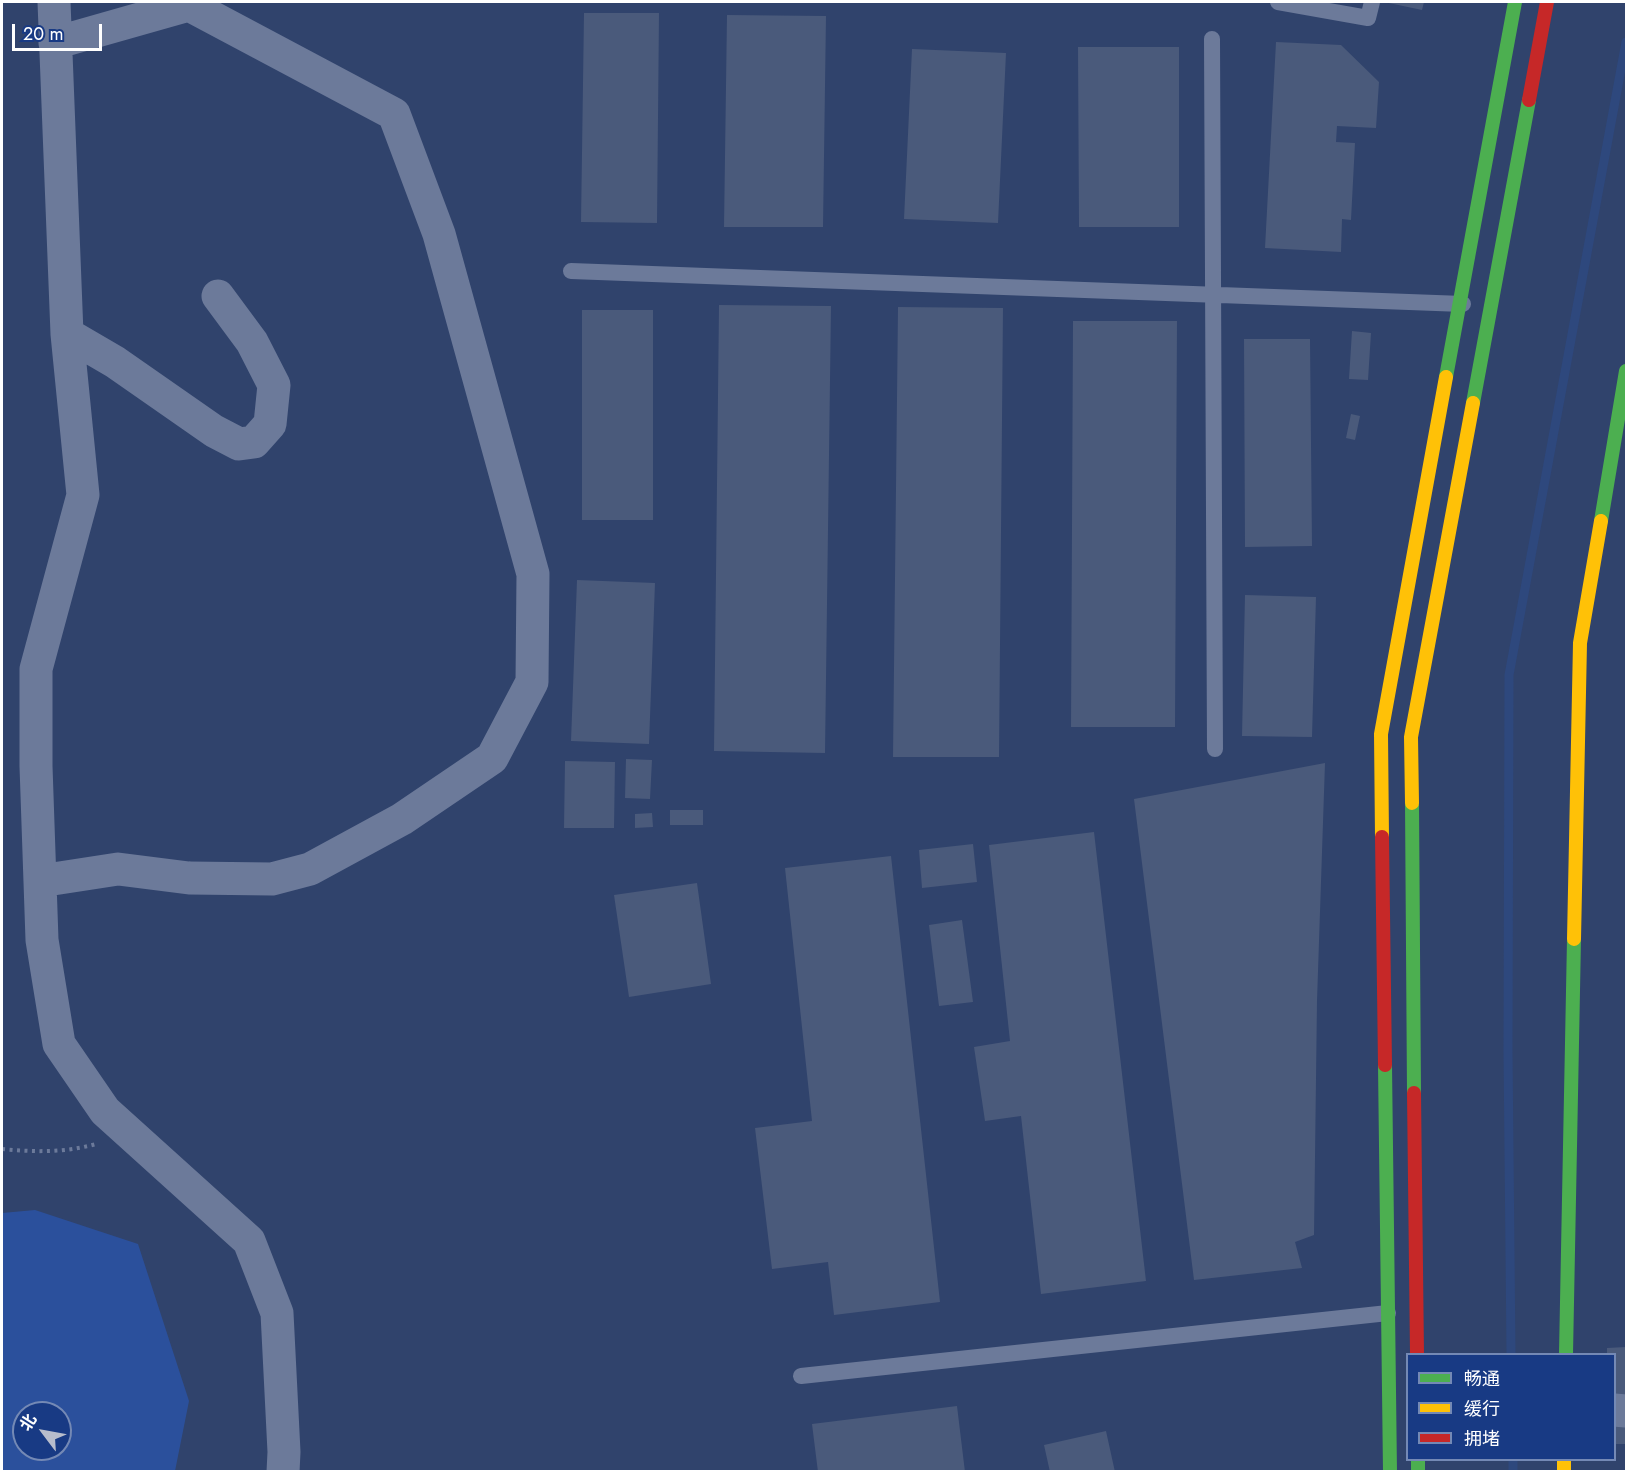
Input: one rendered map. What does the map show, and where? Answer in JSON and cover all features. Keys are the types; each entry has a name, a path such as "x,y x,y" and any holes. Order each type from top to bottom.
{"street":[{"path":"54,2 67,334 83,495 36,669 36,766 42,940 59,1044 105,1111 249,1241 277,1313 283,1472"},
{"path":"1390,1472 1381,734 1515,2"},
{"path":"1417,1353 1411,737 1547,2"},
{"path":"40,881 118,869 189,878 272,879 310,869 402,819 492,758 532,682 533,574 439,234 394,114 189,5 55,43"},
{"path":"67,334 115,362 214,431 238,444 254,442 270,424 274,385 252,342 218,296"},
{"path":"1566,1353 1580,643 1626,371"}],"lane":[{"path":"1278,2 1368,18 1372,2"},
{"path":"1212,39 1215,749"},
{"path":"571,271 1491,305"},
{"path":"801,1376 1388,1313"}],"path":[{"path":"2,1149 30,1152 71,1151 98,1144 116,1121"}],"shaded area":[{"path":"35,1210 138,1244 189,1401 175,1471 2,1471 2,1213"}],"building":[{"path":"1384,2 1424,2 1422,10"},
{"path":"584,13 659,13 657,223 581,222"},
{"path":"727,15 826,16 823,227 724,227"},
{"path":"1276,42 1341,45 1379,82 1376,128 1337,126 1336,142 1355,143 1351,220 1342,219 1341,252 1265,248"},
{"path":"1078,47 1179,47 1179,227 1079,227"},
{"path":"912,49 1006,53 998,223 904,219"},
{"path":"719,305 831,306 825,753 714,751"},
{"path":"898,307 1003,308 999,757 893,757"},
{"path":"582,310 653,310 653,520 582,520"},
{"path":"1073,321 1177,321 1175,727 1071,727"},
{"path":"1352,331 1371,333 1368,380 1349,379"},
{"path":"1244,339 1310,339 1312,546 1245,547"},
{"path":"1351,414 1360,416 1355,440 1346,438"},
{"path":"577,580 655,583 649,744 571,741"},
{"path":"1245,595 1316,597 1312,737 1242,736"},
{"path":"626,759 652,760 650,799 625,798"},
{"path":"565,761 615,762 614,828 564,828"},
{"path":"1325,763 1317,1001 1314,1235 1295,1242 1302,1268 1194,1280 1134,799"},
{"path":"670,810 703,810 703,825 670,825"},
{"path":"652,813 653,827 635,828 635,814"},
{"path":"1094,832 1146,1281 1041,1294 1021,1116 985,1121 974,1047 1010,1041 989,845"},
{"path":"973,844 977,882 922,888 919,850"},
{"path":"891,856 940,1302 834,1315 828,1262 772,1269 755,1128 812,1121 785,868"},
{"path":"697,883 711,984 629,997 614,895"},
{"path":"962,920 973,1002 939,1006 929,925"},
{"path":"1626,1347 1626,1444 1616,1444 1616,1353 1607,1353 1607,1348"},
{"path":"957,1406 965,1472 818,1472 812,1424"},
{"path":"1106,1431 1115,1472 1050,1472 1044,1445"}],"waterway":[{"path":"1511,1353 1508,1051 1509,675 1626,42"},
{"path":"1513,1461 1513,1472"}],"traffic: fast":[{"path":"1446,377 1515,2"},
{"path":"1473,403 1529,100"},
{"path":"1601,521 1626,371"},
{"path":"1412,803 1414,1093"},
{"path":"1566,1353 1574,939"},
{"path":"1385,1065 1390,1472"},
{"path":"1418,1461 1418,1472"}],"traffic: slow":[{"path":"1382,837 1381,734 1446,377"},
{"path":"1412,803 1411,737 1473,403"},
{"path":"1574,939 1580,643 1601,521"},
{"path":"1564,1461 1564,1472"}],"traffic: jam":[{"path":"1529,100 1547,2"},
{"path":"1382,837 1385,1065"},
{"path":"1414,1093 1417,1353"}]}
